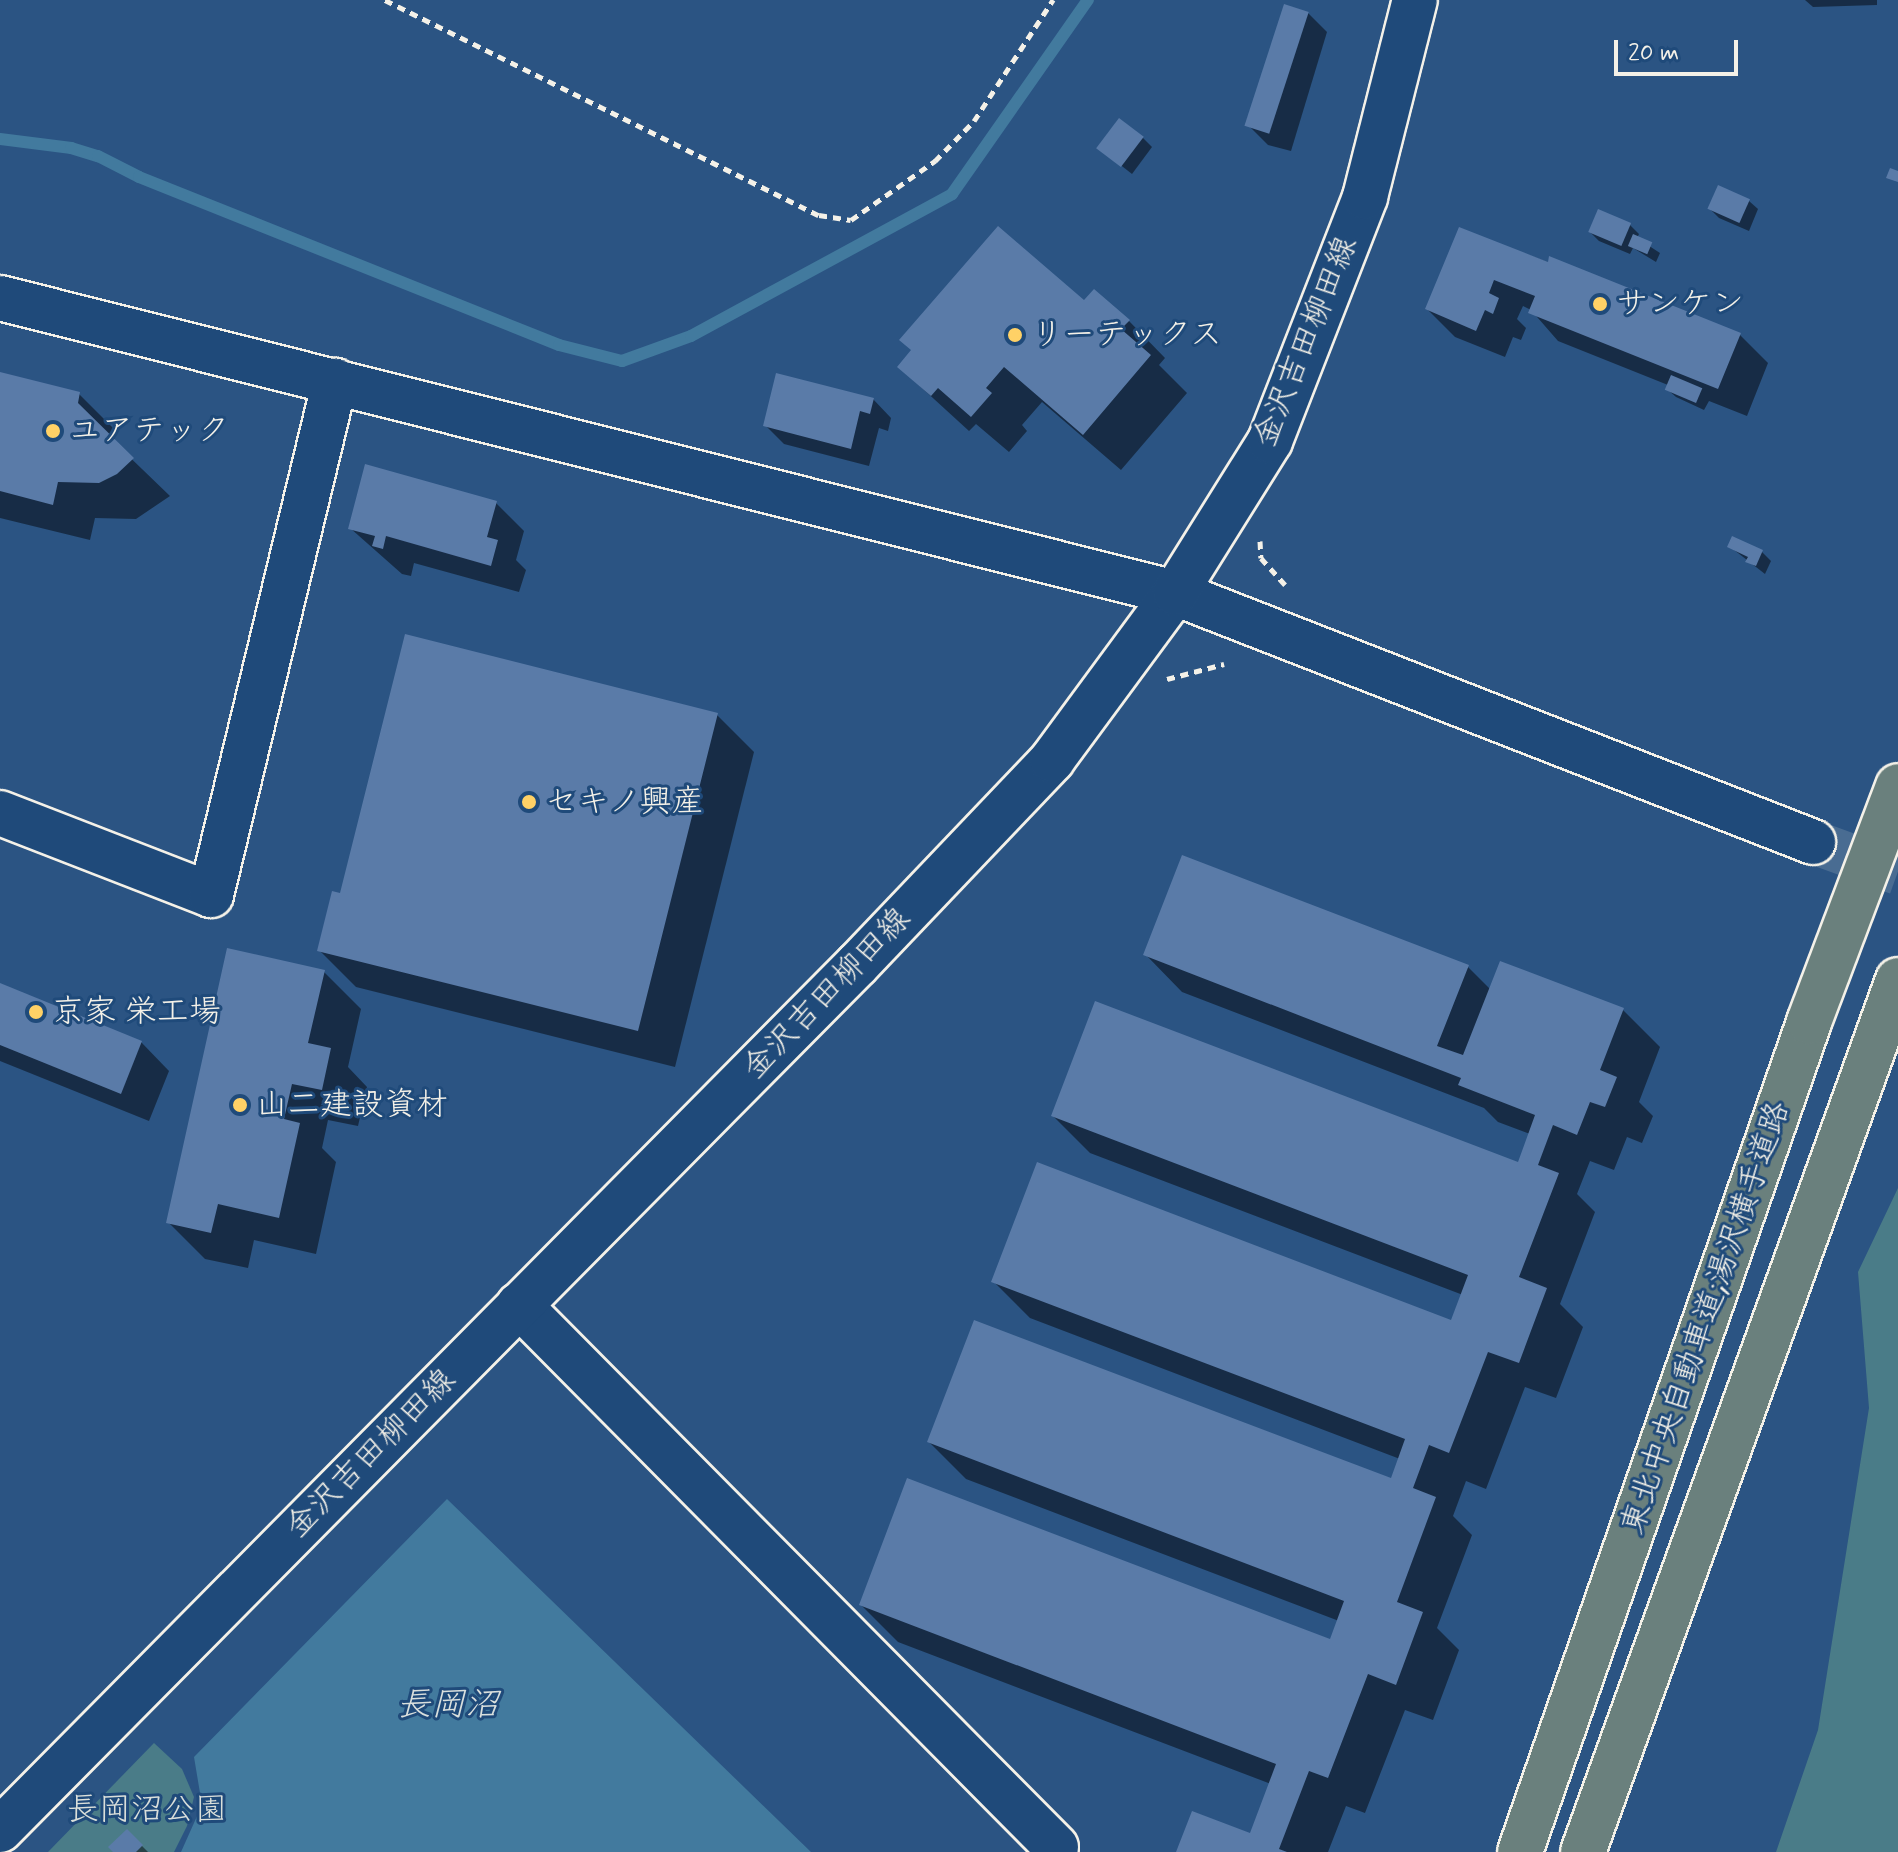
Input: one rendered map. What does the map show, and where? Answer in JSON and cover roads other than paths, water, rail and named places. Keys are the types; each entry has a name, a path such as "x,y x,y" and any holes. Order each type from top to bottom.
{"highway":[{"name":"東北中央自動車道;湯沢横手道路","path":"1520,1852 1809,1022 1898,786"},
{"name":"東北中央自動車道;湯沢横手道路","path":"1583,1852 1898,980"}],"street":[{"name":"金沢吉田柳田線","path":"0,1830 858,964 1052,760 1175,593 1270,441 1365,197 1415,0"},
{"path":"0,298 1175,593 1813,842"},
{"path":"0,813 211,895 335,381"},
{"path":"519,1305 1056,1847"}],"water":[{"name":"長岡沼","path":"447,1499 811,1852 181,1852 202,1805 194,1757"}],"waterway":[{"path":"0,139 71,148 98,156 139,177 559,345 622,361 691,336 952,194 1088,0"}],"tunnel":[{"path":"1813,842 1898,873"}],"place":[{"name":"サンケン","path":"1600,304"},
{"name":"リーテックス","path":"1015,335"},
{"name":"ユアテック","path":"53,431"},
{"name":"セキノ興産","path":"529,802"},
{"name":"京家 栄工場","path":"36,1012"},
{"name":"山二建設資材","path":"240,1105"}],"park label":[{"name":"長岡沼公園","path":"147,1810"}]}
